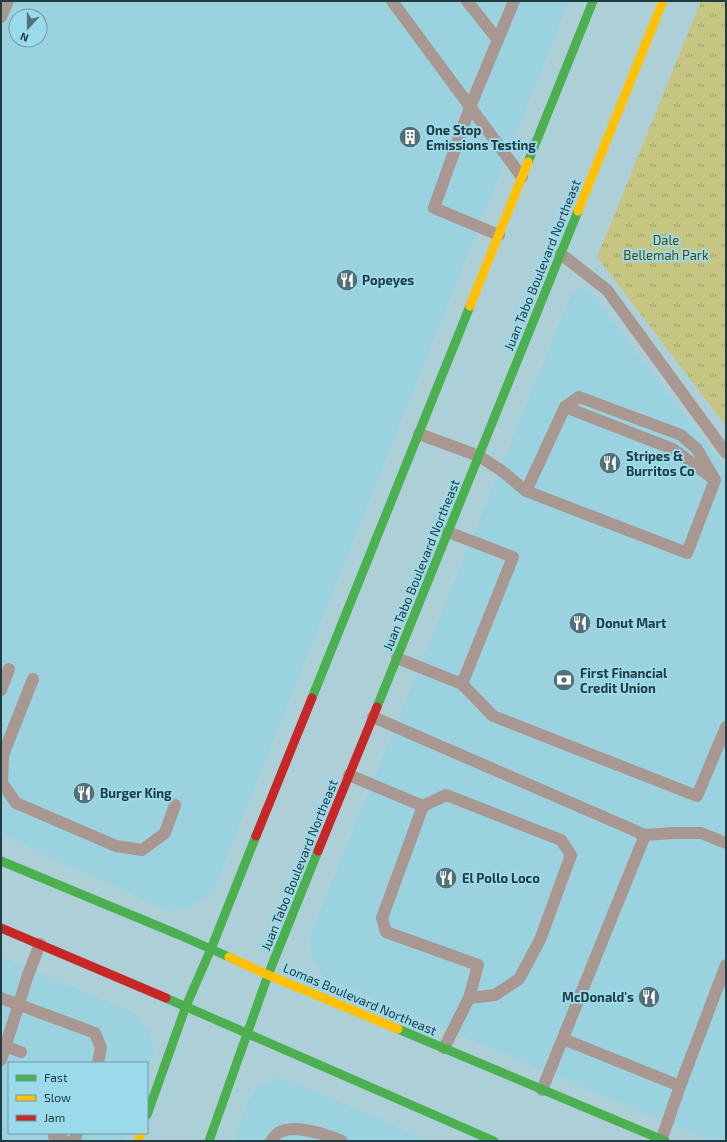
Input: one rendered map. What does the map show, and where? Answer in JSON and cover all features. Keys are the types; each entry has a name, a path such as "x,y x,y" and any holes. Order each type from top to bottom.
{"main road":[{"path":"148,1107 186,1006 211,949 593,1"},
{"name":"Juan Tabo Boulevard Northeast","path":"209,1141 268,975 663,1"},
{"name":"Lomas Boulevard Northeast","path":"1,861 211,949 268,975 662,1140"},
{"path":"1,928 186,1006 475,1137 494,1141"}],"lane":[{"path":"1,18 8,1"},
{"path":"392,1 522,177"},
{"path":"467,1 498,40"},
{"path":"498,235 434,208 470,107 514,1"},
{"path":"561,254 607,290 726,453"},
{"path":"418,434 479,456 502,471 526,491 687,553 715,480 697,448 681,435 579,397 565,407 526,491"},
{"path":"448,532 513,557 462,684"},
{"path":"397,658 462,684 493,716 697,796 726,727"},
{"path":"1,690 9,669"},
{"path":"16,804 2,783 3,755 33,678"},
{"path":"373,717 644,835 701,833 726,843"},
{"path":"349,775 422,806"},
{"path":"444,1048 469,998 478,965 386,932 382,918 422,806 446,795 561,840 571,855 540,940 519,979 495,995 469,998"},
{"path":"1,797 116,846 142,850 165,833 175,805"},
{"path":"542,1090 644,835"},
{"path":"1,1060 28,975 40,944"},
{"path":"662,1140 680,1086 726,965"},
{"path":"1,998 95,1033 101,1048 98,1062"},
{"path":"562,1039 680,1086"},
{"path":"5,1046 21,1052"},
{"path":"271,1141 278,1133 289,1129 320,1133 342,1141"},
{"path":"54,1136 65,1141"}],"shaded area":[{"path":"1,1 569,1 213,891 192,906 169,911 1,834"},
{"path":"580,286 589,290 726,469 726,1141 710,1141 324,977 311,954 310,936 570,297"},
{"path":"1,957 133,1012 150,1034 154,1053 148,1069 148,1062 8,1062 8,1134 126,1134 123,1141 1,1141"},
{"path":"274,1078 293,1082 430,1141 234,1141 247,1103 256,1088"}],"green space":[{"name":"Dale Bellemah Park","path":"701,1 726,1 726,426 597,257"}],"traffic: fast":[{"path":"528,162 593,1"},
{"path":"377,707 578,211"},
{"path":"312,698 470,306"},
{"path":"148,1112 186,1006 211,949 256,836"},
{"path":"209,1141 268,975 318,851"},
{"path":"1,861 229,957"},
{"path":"166,998 494,1141"},
{"path":"398,1029 665,1141"}],"traffic: slow":[{"path":"578,211 663,1"},
{"path":"470,306 528,162"},
{"path":"229,957 268,975 398,1029"},
{"path":"138,1141 141,1134"}],"traffic: jam":[{"path":"256,836 312,698"},
{"path":"318,851 377,707"},
{"path":"1,928 166,998"}],"place":[{"name":"One Stop Emissions Testing","path":"410,137"},
{"name":"Popeyes","path":"347,280"},
{"name":"Stripes & Burritos Co","path":"610,463"},
{"name":"Donut Mart","path":"580,623"},
{"name":"First Financial Credit Union","path":"564,680"},
{"name":"Burger King","path":"84,793"},
{"name":"El Pollo Loco","path":"446,878"},
{"name":"McDonald's","path":"649,997"}]}
